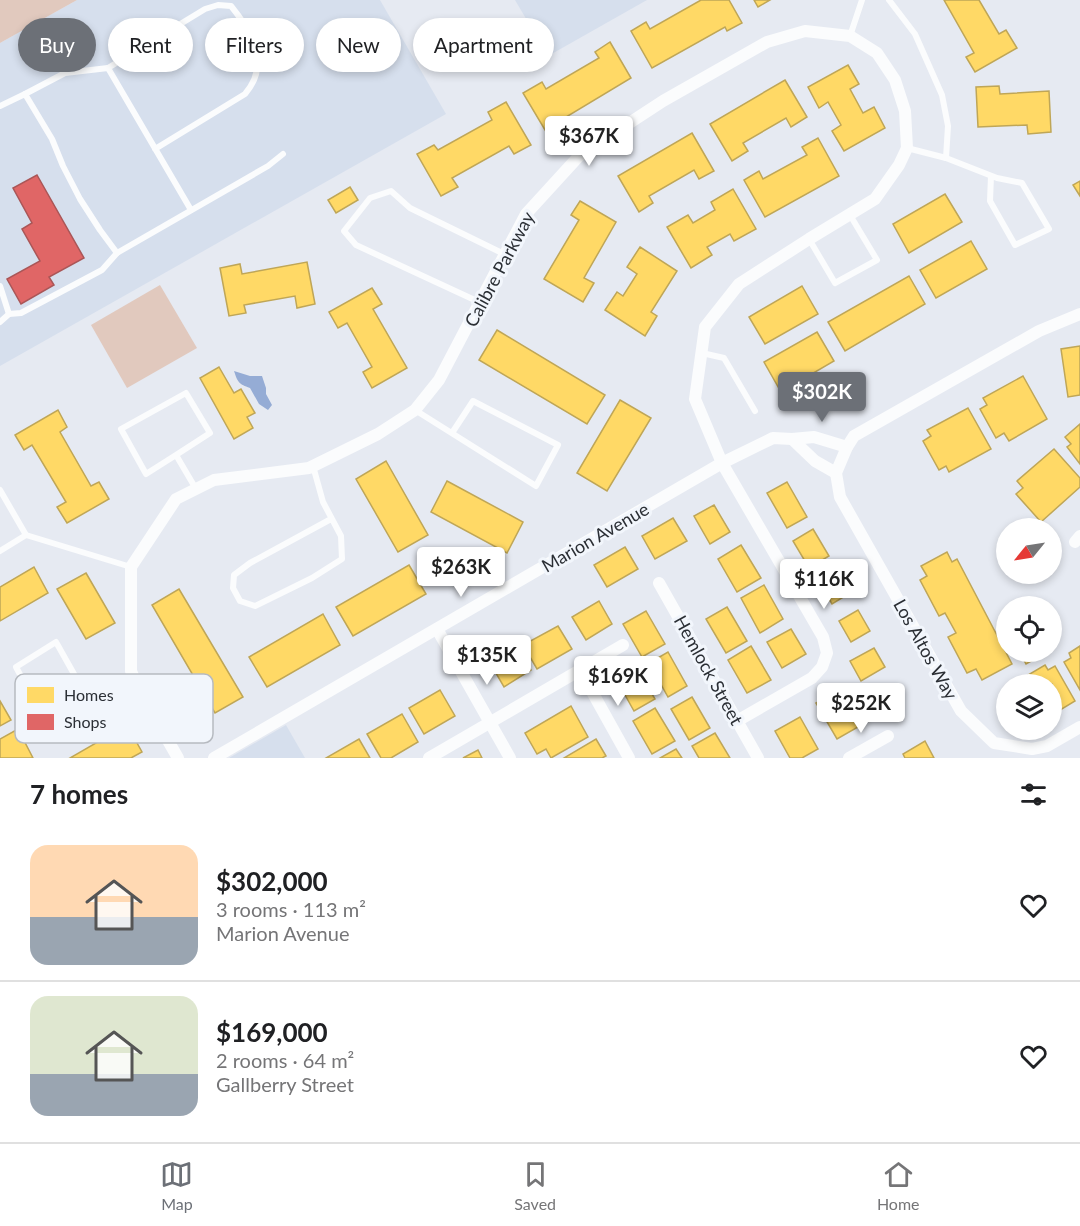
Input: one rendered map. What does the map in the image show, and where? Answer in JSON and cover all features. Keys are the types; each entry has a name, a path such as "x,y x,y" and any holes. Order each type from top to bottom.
{"street":[{"name":"Calibre Parkway","path":"131,567 176,499 214,480 309,468 378,434 415,410 439,380 526,214 579,156 663,101 767,42 805,31 850,36 877,53 895,80 905,111 907,148"},
{"path":"737,721 812,678 822,667 827,652 822,637 722,464 695,399 705,327 739,284 875,199 899,165 907,148"},
{"path":"792,439 815,461 836,473 854,436 1040,331 1080,314"},
{"name":"Marion Avenue","path":"214,758 227,755 437,629 722,464 773,438 814,437 847,447"},
{"name":"Los Altos Way","path":"836,473 840,497 961,711 994,742 1032,749 1047,746 1080,727"},
{"path":"131,567 132,674"},
{"name":"Hemlock Street","path":"659,583 758,758"},
{"path":"437,629 510,758"},
{"path":"429,758 623,645"},
{"path":"580,670 629,758"},
{"path":"849,758 888,736"},
{"path":"169,743 178,758"}],"lane":[{"path":"850,36 862,0"},
{"path":"889,0 915,34 942,95 948,126 946,158"},
{"path":"155,149 245,94 253,85 258,68 257,52 252,38 231,6 218,5 205,9 190,18"},
{"path":"0,106 65,73 108,68"},
{"path":"110,72 191,210"},
{"path":"25,94 52,139 80,199 117,253"},
{"path":"907,148 946,158 992,176 1022,183 1049,229 1015,245 990,201 992,176"},
{"path":"0,322 9,314 21,313 102,270 117,253 268,166 283,154"},
{"path":"480,303 356,245 344,231 370,198 391,191 410,208 505,254"},
{"path":"809,239 835,283 877,260 850,214"},
{"path":"0,286 9,314"},
{"path":"702,353 724,358 755,411"},
{"path":"186,393 210,432 176,455 146,474 121,429 186,393"},
{"path":"415,410 536,486 558,445 472,401 452,433"},
{"path":"176,455 196,489"},
{"path":"313,466 322,502 341,536 342,559 312,578 255,606 240,601 233,588 234,575 250,563 331,519"},
{"path":"0,490 26,535 131,567"},
{"path":"0,551 26,535"},
{"path":"20,674 16,667 56,642 74,674"}],"shaded area":[{"path":"0,0 77,0 45,18 18,18 18,33 0,43"},
{"path":"77,0 380,0 390,18 316,18 316,72 401,72 401,36 413,57 413,72 422,72 446,114 0,366 0,43 18,33 18,72 96,72 96,18 45,18"},
{"path":"515,0 647,0 554,53 554,18 526,18"},
{"path":"160,285 197,348 127,388 91,325"},
{"path":"286,725 305,758 229,758"}],"water":[{"path":"234,371 250,376 262,376 266,394 272,405 268,410 259,404 250,388 239,382"}],"building: Homes":[{"path":"701,0 729,0 742,23 727,31 725,27 652,68 631,31 646,22 650,29"},
{"path":"754,0 770,0 758,7"},
{"path":"944,0 979,0 999,34 1006,30 1017,48 975,72 966,57 974,53"},
{"path":"610,42 631,78 561,120 564,126 548,135 523,93 542,82 546,89 599,58 595,52"},
{"path":"848,65 859,84 850,89 863,113 874,107 885,128 844,151 832,131 841,125 828,102 819,108 808,87"},
{"path":"785,80 807,117 791,127 786,118 743,143 748,151 732,161 710,124"},
{"path":"999,86 1000,94 1049,91 1051,132 1028,134 1027,125 978,127 976,87"},
{"path":"506,102 531,145 514,154 509,146 452,178 458,187 441,196 417,154 434,145 438,150 492,120 488,112"},
{"path":"692,133 714,171 699,179 694,170 649,196 653,203 639,212 618,176"},
{"path":"818,138 839,176 765,217 744,180 759,171 763,179 807,155 802,147"},
{"path":"1080,181 1080,196 1073,185"},
{"path":"350,187 358,200 336,213 328,200"},
{"path":"733,189 756,229 734,241 730,234 707,247 712,255 691,268 667,227 688,215 693,223 715,210 711,202"},
{"path":"945,194 962,222 909,253 893,224"},
{"path":"580,201 616,222 584,278 594,283 583,302 544,279 579,220 571,215"},
{"path":"971,241 987,269 936,298 920,270"},
{"path":"640,247 677,271 651,312 657,316 645,336 605,310 617,292 623,296 637,274 627,267"},
{"path":"307,262 315,304 297,308 295,296 244,305 246,313 229,316 220,268 240,264 242,274"},
{"path":"909,276 925,304 845,351 828,322"},
{"path":"802,286 818,314 765,344 749,317"},
{"path":"372,288 382,304 373,309 407,368 372,388 363,372 372,367 347,323 338,328 329,312"},
{"path":"497,330 605,395 587,424 479,360"},
{"path":"817,332 834,361 781,392 764,362"},
{"path":"1080,346 1080,395 1068,397 1061,349"},
{"path":"219,367 234,393 241,389 255,413 247,417 253,428 234,439 200,378"},
{"path":"1023,376 1047,419 1009,441 1004,433 996,438 980,409 987,405 983,398"},
{"path":"620,400 651,418 607,491 577,473"},
{"path":"968,408 991,449 949,472 946,466 939,470 923,441 931,436 927,430"},
{"path":"58,410 67,427 60,432 91,486 99,482 109,499 67,523 57,507 66,502 32,445 24,450 15,435"},
{"path":"1080,424 1080,464 1067,447 1071,444 1065,437"},
{"path":"1054,449 1080,478 1080,487 1045,518 1037,518 1016,494 1023,488 1017,481"},
{"path":"386,461 428,535 398,552 356,479"},
{"path":"447,481 523,522 507,553 431,512"},
{"path":"787,482 807,517 787,528 767,493"},
{"path":"714,505 730,532 710,544 694,516"},
{"path":"673,518 687,541 655,559 642,536"},
{"path":"813,529 829,556 809,568 793,541"},
{"path":"741,545 761,578 737,592 718,559"},
{"path":"625,547 638,569 607,587 594,565"},
{"path":"947,552 952,562 957,559 996,633 996,662 1011,662 1012,664 982,680 976,669 967,673 948,637 956,633 945,613 939,616 920,580 927,576 921,566"},
{"path":"832,562 850,593 832,604 814,573"},
{"path":"409,565 426,594 353,636 336,607"},
{"path":"34,567 48,593 0,621 0,587"},
{"path":"86,573 115,623 86,639 57,589"},
{"path":"764,585 783,619 760,633 741,598"},
{"path":"179,589 243,697 215,713 213,710 213,674 192,674 152,605"},
{"path":"599,601 612,624 586,640 572,617"},
{"path":"727,607 747,641 726,653 706,619"},
{"path":"858,610 870,631 851,642 839,621"},
{"path":"646,611 665,644 642,657 623,624"},
{"path":"323,614 340,645 267,687 249,657"},
{"path":"558,626 572,649 537,669 523,645"},
{"path":"791,629 806,654 782,668 767,642"},
{"path":"751,646 771,680 747,693 728,660"},
{"path":"1080,646 1080,690 1064,662 1071,658 1069,653"},
{"path":"517,647 531,670 504,687 490,663"},
{"path":"874,648 885,667 861,681 850,661"},
{"path":"668,652 687,686 668,697 649,663"},
{"path":"635,665 655,699 634,711 615,677"},
{"path":"1045,665 1048,670 1055,666 1060,674 1030,674"},
{"path":"1062,678 1075,701 1062,709"},
{"path":"845,686 865,723 837,739 816,703"},
{"path":"440,690 455,716 424,734 409,708"},
{"path":"692,697 710,728 689,740 671,709"},
{"path":"0,701 11,720 0,726"},
{"path":"571,706 588,737 551,758 546,749 537,754 525,733"},
{"path":"655,708 675,741 652,754 633,721"},
{"path":"402,714 418,742 391,758 381,758 367,734"},
{"path":"800,717 818,749 802,758 790,758 775,731"},
{"path":"15,731 15,743 25,743 33,758 0,758 0,739"},
{"path":"715,733 730,758 699,758 692,746"},
{"path":"359,739 370,758 326,758"},
{"path":"596,739 606,756 602,758 564,758"},
{"path":"925,741 934,758 905,758 903,754"},
{"path":"96,743 137,743 142,752 131,758 70,758"},
{"path":"676,749 682,758 660,758"},
{"path":"478,750 482,758 463,758"}],"building: Shops":[{"path":"37,175 84,258 49,277 54,285 21,304 7,279 40,261 22,229 32,223 13,188"}]}
